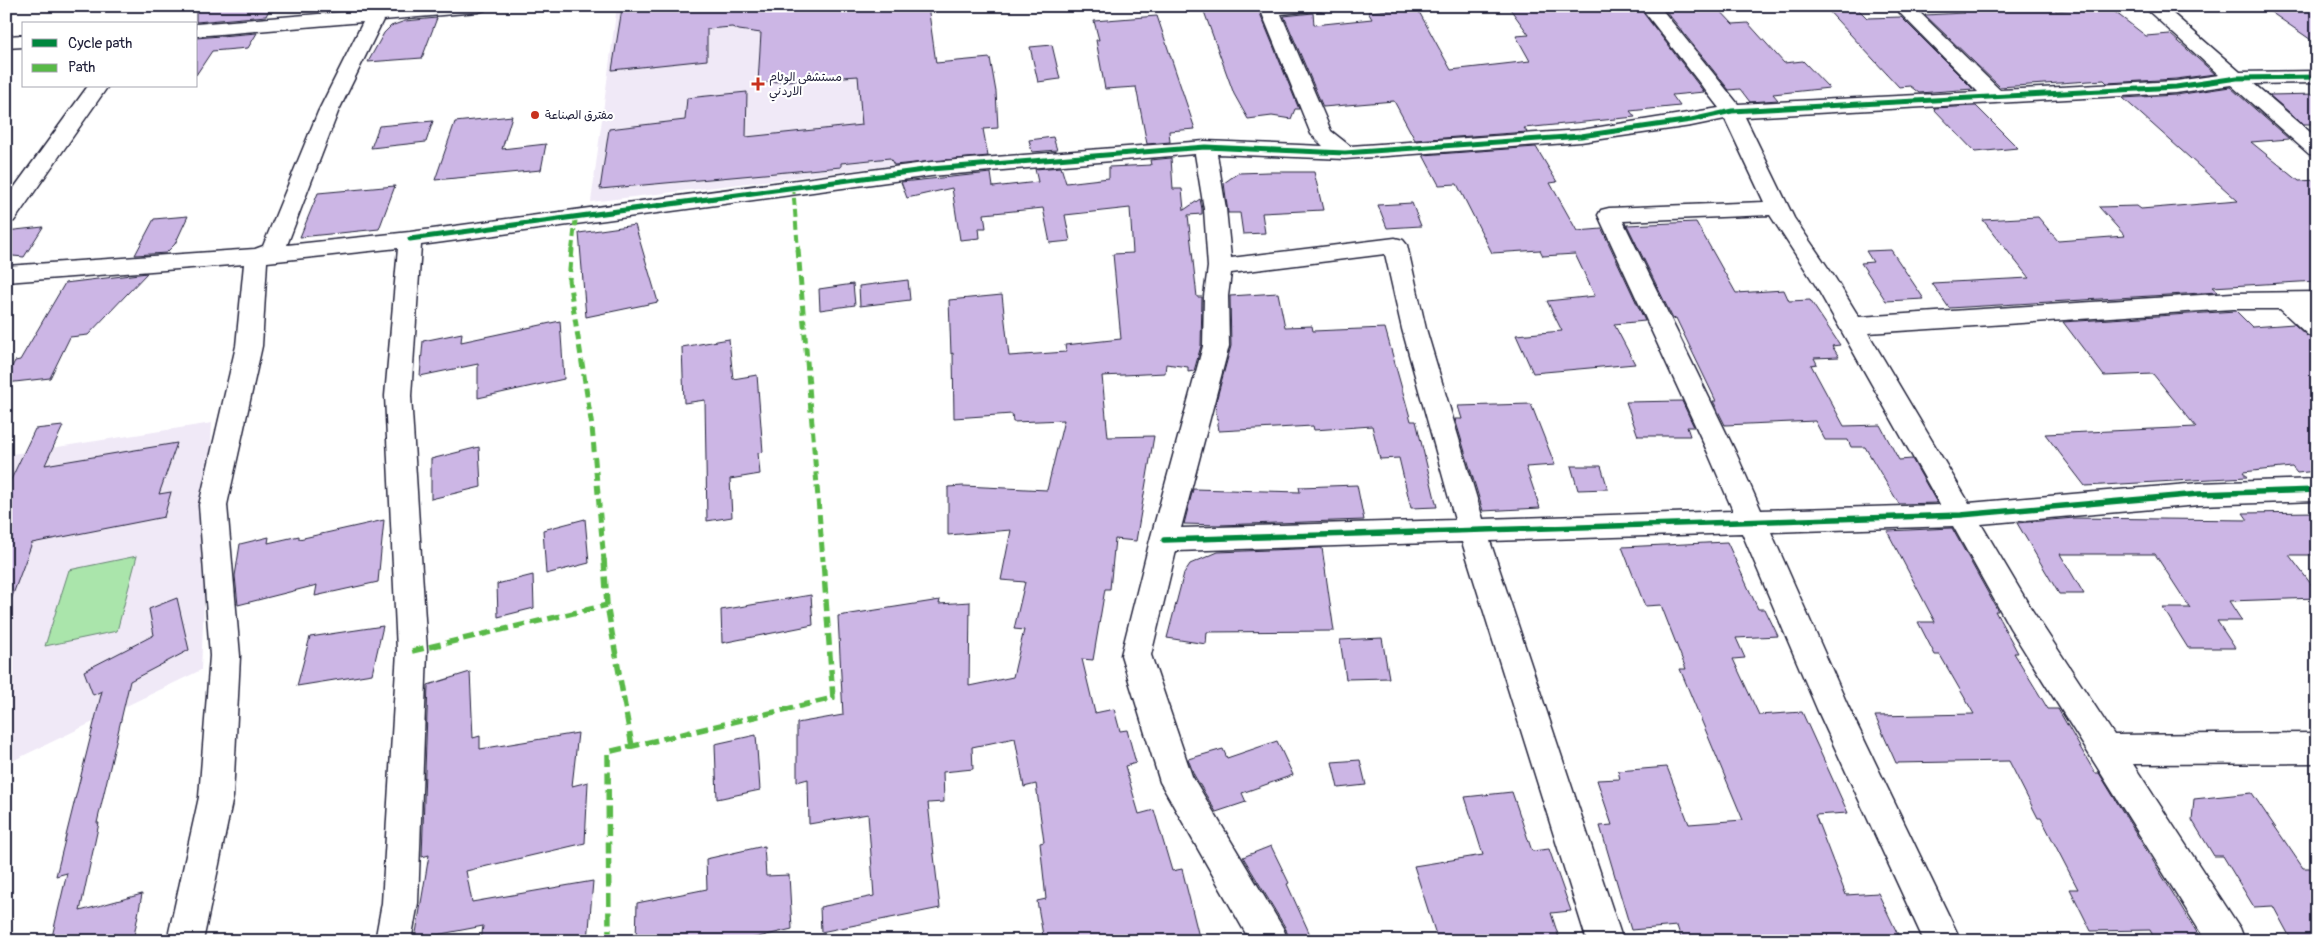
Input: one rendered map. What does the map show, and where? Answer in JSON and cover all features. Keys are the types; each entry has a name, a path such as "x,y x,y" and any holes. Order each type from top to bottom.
{"street":[{"path":"198,30 376,11 478,6"},
{"path":"1314,6 1269,8 1322,134 1345,154"},
{"path":"1650,6 1732,111 1778,208 1851,326 2021,619 2227,941"},
{"path":"1902,6 1995,97"},
{"path":"2152,6 2317,148"},
{"path":"256,256 273,251 328,112 376,11"},
{"path":"6,42 22,41"},
{"path":"6,274 256,256 410,239 931,169 1205,148 1345,154 1581,136 1691,120 1732,111 2176,86 2237,78 2317,77"},
{"path":"6,216 97,88"},
{"path":"1205,148 1216,209 1220,267 1216,296 1216,346 1164,540 1136,655 1177,782 1270,941"},
{"path":"1778,208 1609,215 1722,453 1833,709 1942,941"},
{"path":"393,941 400,903 412,651 398,396 410,239"},
{"path":"1220,267 1395,245 1414,329 1472,529 1605,941"},
{"path":"185,941 216,797 225,656 214,505 249,346 256,256"},
{"path":"2286,300 2317,329"},
{"path":"1851,326 2232,301 2317,300"},
{"path":"1164,540 1961,515 2199,494 2317,490"},
{"path":"2104,750 2317,748"}],"shaded area":[{"name":"مستشفى الوئام الاردني","path":"617,6 901,6 919,162 591,202"},
{"path":"212,423 201,670 6,764 6,455"}],"green space":[{"path":"137,556 117,631 45,646 69,570"}],"building":[{"path":"196,6 271,6 266,16 196,22"},
{"name":"مستشفى الوئام الاردني","path":"661,6 928,6 936,63 990,58 996,92 998,128 983,129 988,156 894,165 890,158 841,163 841,167 600,189 609,129 685,120 687,98 747,92 746,137 862,125 858,76 758,83 761,33 739,30 732,27 707,29 707,60 612,70 622,9"},
{"path":"1202,6 1257,6 1299,109 1295,109 1291,119 1272,116 1248,119 1234,94"},
{"path":"1508,6 1638,6 1704,92 1672,95 1680,106 1630,111 1635,117 1524,128 1527,132 1415,140 1394,101 1323,107 1284,16 1313,13 1314,25 1372,19 1368,12 1417,8 1451,70 1530,61 1516,36 1529,35"},
{"path":"1662,6 1716,6 1733,24 1748,23 1784,63 1803,61 1829,88 1773,94 1778,100 1750,102 1740,89 1729,90"},
{"path":"1824,6 1855,6 1867,18 1901,17 1973,89 1919,93 1910,86 1899,87"},
{"path":"1956,6 2055,6 2056,11 2107,6 2146,36 2170,34 2215,74 2176,79 2107,83 2104,80 2000,87 1925,15 1964,13"},
{"path":"2262,6 2317,6 2317,44"},
{"path":"1157,16 1195,129 1169,131 1170,142 1147,144 1136,87 1105,89 1096,40 1099,40 1094,21"},
{"path":"437,18 422,58 368,62 384,33 391,26 405,21"},
{"path":"257,33 248,48 212,51 198,72 198,38"},
{"path":"1052,45 1060,79 1038,82 1030,47"},
{"path":"2230,87 2289,139 2251,142 2299,181 2317,180 2317,281 2212,287 2218,292 1949,308 1932,283 2029,278 1983,220 2038,217 2058,241 2125,236 2099,207 2137,206 2141,209 2238,201 2123,98 2176,95"},
{"path":"2317,94 2317,124 2303,124 2269,95"},
{"path":"1976,106 2018,148 1975,152 1933,108"},
{"path":"512,116 502,149 546,144 541,170 435,180 455,122"},
{"path":"433,121 426,142 371,148 379,126"},
{"path":"1053,137 1057,150 1032,152 1029,140"},
{"path":"1536,147 1557,182 1550,183 1577,231 1602,229 1645,321 1614,324 1635,364 1533,373 1516,335 1562,331 1547,301 1595,296 1575,254 1543,256 1540,250 1492,253 1457,184 1439,185 1423,155"},
{"path":"1171,158 1173,189 1182,189 1184,210 1200,199 1202,209 1202,214 1188,215 1197,297 1202,297 1201,346 1194,371 1188,372 1188,367 1166,364 1165,373 1102,376 1108,437 1154,436 1136,541 1115,539 1110,589 1105,589 1093,660 1082,659 1095,713 1114,709 1120,731 1127,730 1136,763 1125,766 1139,814 1154,810 1172,871 1182,869 1200,941 1044,941 1037,901 1046,899 1040,843 1044,842 1036,784 1024,787 1015,738 972,747 973,769 943,772 944,802 928,803 940,908 821,932 820,907 874,896 868,814 809,824 808,779 797,782 797,723 843,715 838,616 940,600 939,604 970,602 969,686 1013,677 1024,630 1014,629 1025,582 1001,580 1011,530 948,535 948,487 1047,490 1064,420 1013,422 1012,414 954,418 953,353 951,354 949,300 1002,295 1009,356 1066,352 1065,345 1121,339 1113,254 1133,253 1130,208 1065,215 1070,241 1050,243 1043,208 984,214 986,228 979,228 980,238 960,240 952,188 907,198 901,182 991,173 993,187 1038,182 1035,169 1061,167 1066,183 1109,178 1109,167 1151,165 1150,160"},
{"path":"1314,172 1323,210 1262,213 1265,233 1243,234 1240,213 1228,213 1224,183 1238,173"},
{"path":"395,186 379,229 300,237 318,193"},
{"path":"1412,203 1421,226 1387,228 1378,205"},
{"path":"188,216 175,244 166,253 135,255 154,219"},
{"path":"1696,222 1736,293 1784,290 1789,301 1810,300 1840,345 1832,346 1839,357 1814,358 1817,364 1811,365 1844,426 1880,425 1899,460 1912,459 1937,503 1899,504 1865,447 1851,447 1848,440 1825,440 1815,421 1725,425 1713,401 1716,401 1676,318 1673,319 1627,225"},
{"path":"635,225 658,302 586,317 579,233"},
{"path":"43,227 24,257 13,256 6,251 6,231"},
{"path":"1891,250 1924,299 1886,301 1861,263 1873,262 1866,251"},
{"path":"147,273 88,335 70,337 50,378 6,383 6,378 15,361 20,360 65,283"},
{"path":"908,280 910,300 860,306 859,286"},
{"path":"853,284 855,305 820,310 819,289"},
{"path":"1278,293 1285,327 1312,326 1313,331 1385,328 1411,421 1416,421 1437,507 1411,508 1399,458 1380,459 1372,426 1314,430 1313,426 1219,431 1215,405 1231,346 1230,296"},
{"path":"2236,311 2252,327 2294,324 2307,336 2317,340 2317,471 2297,473 2292,467 2243,472 2247,477 2085,486 2045,434 2196,427 2153,374 2104,376 2063,322"},
{"path":"560,321 564,379 478,398 478,364 420,376 423,341 462,333 461,342"},
{"path":"729,339 733,379 757,375 763,452 758,453 760,474 730,479 732,517 707,521 705,400 684,403 682,347"},
{"path":"1682,401 1694,427 1687,427 1690,436 1638,436 1626,402"},
{"path":"1531,404 1555,465 1526,467 1540,508 1483,511 1455,419 1462,419 1458,406"},
{"path":"63,426 45,465 177,443 159,494 171,492 164,517 32,543 9,605 6,605 6,490 35,429"},
{"path":"479,447 481,487 431,499 431,459"},
{"path":"1571,466 1601,466 1608,489 1578,490"},
{"path":"1357,485 1364,520 1219,525 1184,524 1193,489 1300,492 1299,487"},
{"path":"2317,512 2317,555 2289,555 2317,592 2317,598 2229,601 2242,621 2217,621 2235,648 2188,648 2163,608 2190,608 2155,554 2060,554 2084,594 2059,594 2017,523 2074,518 2248,520 2243,513"},
{"path":"585,519 589,563 546,574 543,530"},
{"path":"384,520 378,582 315,596 317,585 238,605 235,576 240,544 269,537 268,543 299,536 299,539"},
{"path":"1952,528 1998,611 1995,611 2018,653 2014,653 2048,709 2058,709 2095,773 2099,773 2201,939 2155,940 2150,930 2091,931 2070,889 2078,889 2041,818 2038,818 2009,761 1896,763 1875,716 1974,714 1940,655 1935,655 1918,622 1935,622 1887,531"},
{"path":"1727,542 1758,609 1765,609 1778,636 1736,638 1745,658 1733,659 1759,715 1802,712 1848,813 1815,815 1846,895 1878,893 1901,941 1770,941 1768,937 1682,941 1677,926 1631,930 1600,826 1612,825 1597,780 1620,779 1618,771 1667,767 1689,824 1743,820 1680,669 1686,669 1661,605 1645,606 1622,547"},
{"path":"1322,548 1334,631 1207,632 1206,644 1167,638 1184,573 1190,564 1218,552"},
{"path":"533,575 534,608 498,617 497,584"},
{"path":"811,595 813,625 722,643 721,610"},
{"path":"177,598 189,650 130,681 97,823 99,823 80,911 142,894 134,936 116,941 51,941 67,873 56,876 102,691 93,695 84,671 154,635 149,609"},
{"path":"383,626 372,674 297,686 310,637"},
{"path":"1382,638 1389,678 1346,679 1340,640"},
{"path":"470,672 473,738 480,736 480,749 578,733 572,786 588,782 585,843 466,871 472,902 593,881 588,941 481,941 483,926 415,939 429,855 422,857 428,685"},
{"path":"756,735 760,790 717,799 715,744"},
{"path":"1277,741 1293,775 1242,793 1246,802 1216,812 1194,775 1188,759 1223,749 1227,758"},
{"path":"1360,760 1366,785 1338,788 1332,762"},
{"path":"1512,792 1532,851 1549,849 1571,911 1551,913 1560,941 1438,941 1414,866 1483,855 1465,797"},
{"path":"2252,793 2303,868 2310,868 2317,878 2317,941 2292,941 2273,906 2254,907 2223,856 2214,856 2192,820 2194,799"},
{"path":"764,846 766,876 789,875 792,929 741,941 636,941 637,903 707,889 706,859"},
{"path":"1271,846 1289,883 1287,884 1313,941 1290,941 1285,927 1243,857"}],"marked path":[{"path":"609,941 610,831 608,752 833,698 818,485 793,186"},
{"path":"576,216 569,280 592,427 602,519 607,605 632,746 627,747"},
{"path":"412,651 607,605"}],"cycle path":[{"path":"410,239 931,169 1205,147 1345,153 1581,136 1691,120 1732,111 2176,87 2237,78 2317,77"},
{"path":"1164,540 1961,515 2199,494 2317,490"}],"place":[{"name":"مستشفى الوئام الاردني","path":"758,84"},
{"name":"مفترق الصناعة","path":"535,115"}]}
